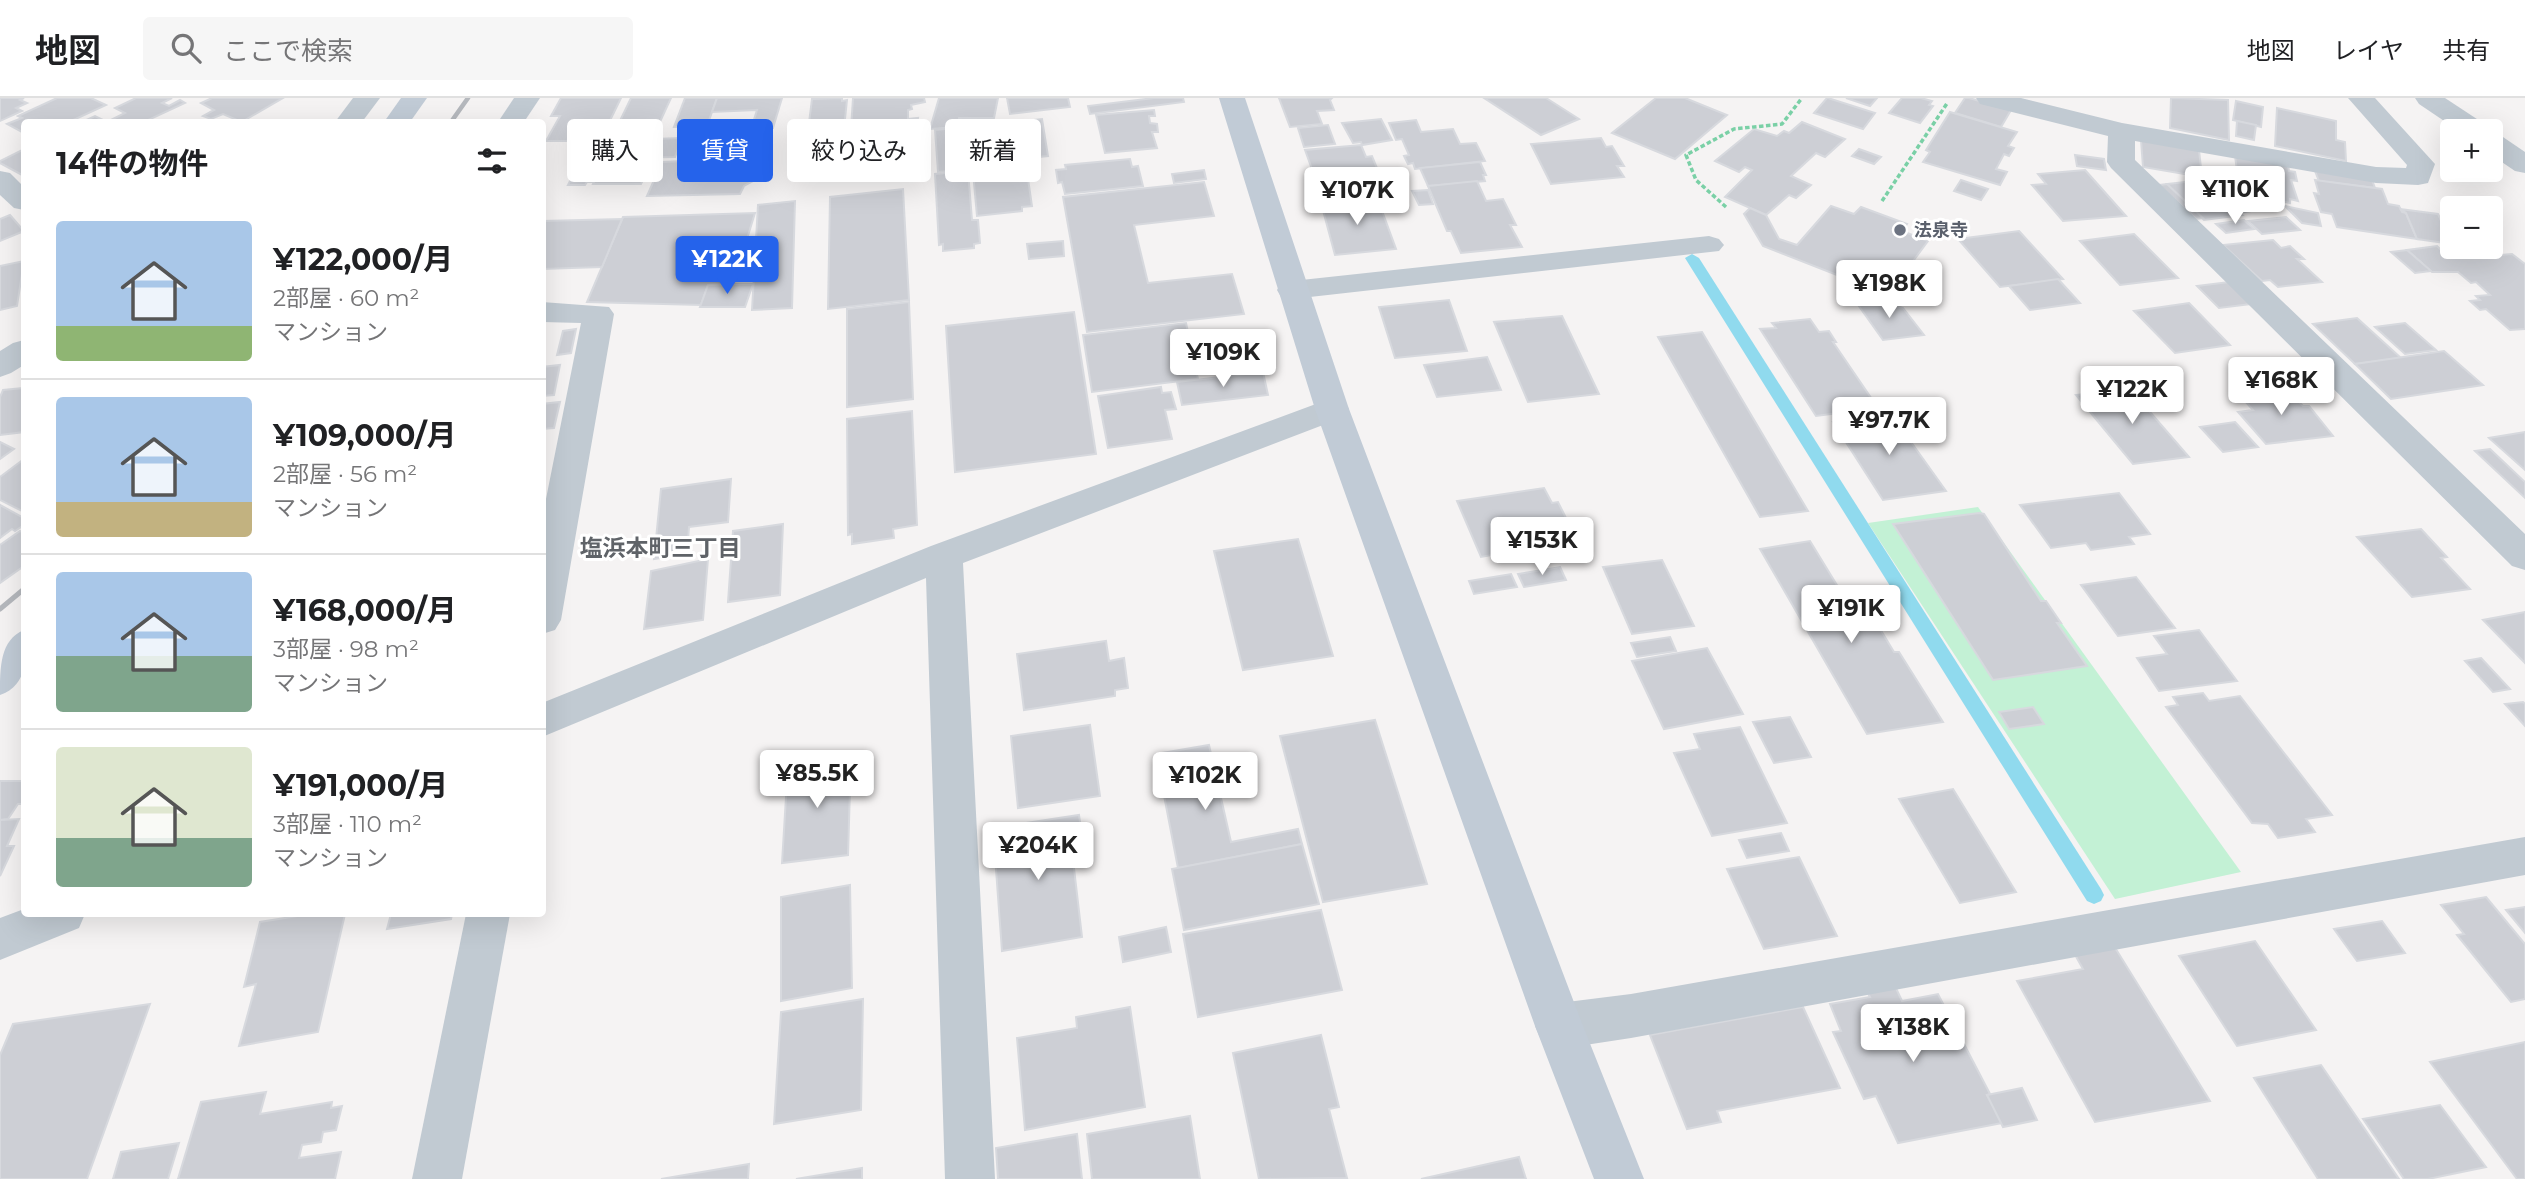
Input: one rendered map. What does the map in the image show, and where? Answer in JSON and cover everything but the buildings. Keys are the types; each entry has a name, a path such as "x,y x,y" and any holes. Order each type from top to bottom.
{"street":[{"path":"350,119 367,98"},
{"path":"399,119 414,98"},
{"path":"513,119 527,98"},
{"path":"1232,98 1332,409 1559,1026 1619,1179"},
{"path":"1989,98 2122,131 2376,175 2418,177 2421,164 2361,98"},
{"path":"2428,98 2459,119"},
{"path":"2122,131 2121,162 2525,556"},
{"path":"2503,150 2525,165"},
{"path":"0,179 21,199"},
{"path":"1293,290 1709,245"},
{"path":"546,312 598,314 546,598"},
{"path":"0,366 21,352"},
{"path":"546,719 944,556 1332,409"},
{"path":"944,556 970,1179"},
{"path":"0,679 21,649"},
{"path":"1559,1026 1631,1016 2525,856"},
{"path":"438,1179 487,917"}],"path":[{"path":"1709,245 1748,239 1732,213 1696,180 1686,155 1734,129 1782,124 1802,98"},
{"path":"1882,201 1950,98"}],"green space":[{"path":"1978,507 2241,872 2115,899 1868,523"}],"waterway":[{"path":"1692,258 2094,895"}],"railway":[{"path":"453,119 468,98"},
{"path":"0,609 21,592"}],"place":[{"name":"法泉寺","path":"1900,230"}],"district":[{"name":"塩浜本町三丁目","path":"660,548"}]}
